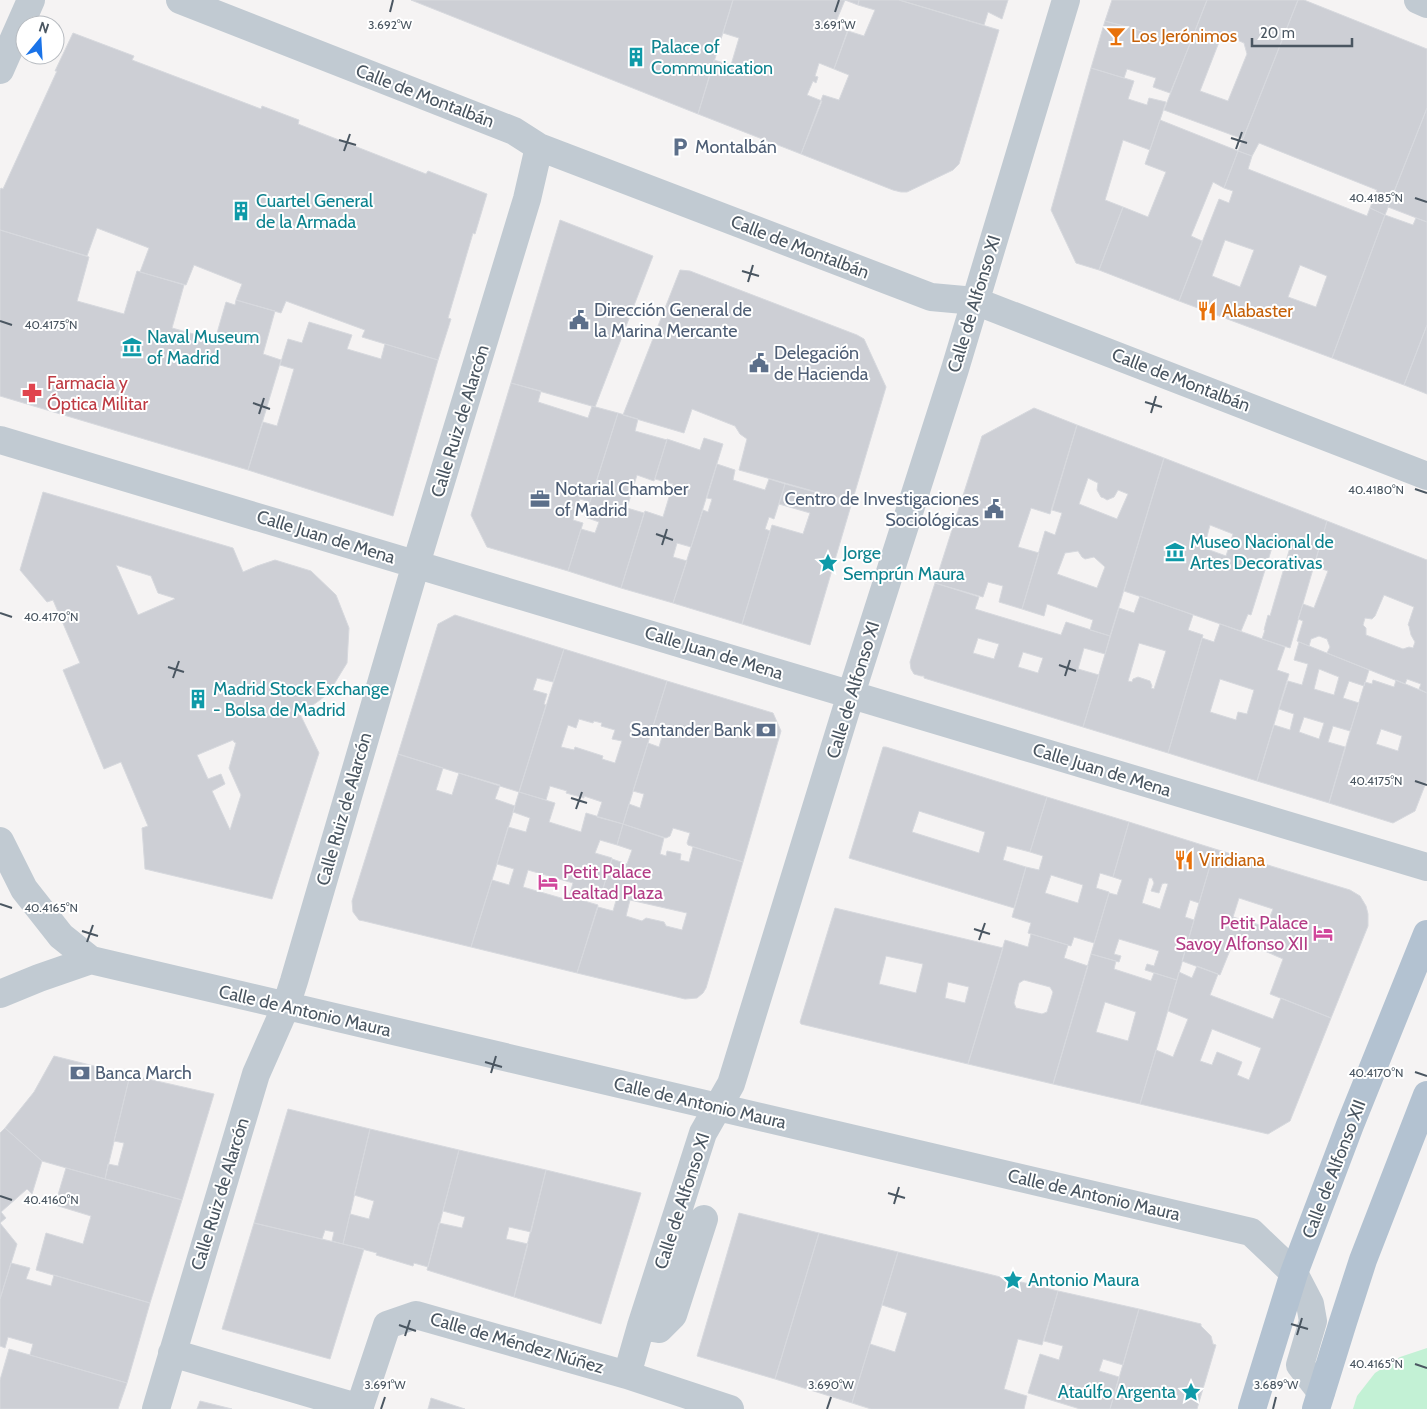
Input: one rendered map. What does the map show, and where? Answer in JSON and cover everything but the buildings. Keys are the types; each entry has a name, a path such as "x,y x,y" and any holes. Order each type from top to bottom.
{"main road":[{"name":"Calle de Alfonso XII","path":"1252,1409 1294,1273 1350,1125 1427,934"},
{"path":"1319,1401 1363,1260 1427,1095"}],"street":[{"path":"0,70 31,0"},
{"name":"Calle de Montalbán","path":"180,0 514,131 540,147 931,297 975,301 1427,476"},
{"name":"Calle de Alfonso XI","path":"627,1375 703,1132 732,1084 851,694 975,301 1066,0"},
{"path":"1418,0 1427,4"},
{"name":"Calle Ruiz de Alarcón","path":"156,1409 256,1074 286,1006 416,564 527,199 540,147"},
{"name":"Calle Juan de Mena","path":"0,440 1427,867"},
{"name":"Calle de Antonio Maura","path":"0,841 24,889 61,936 91,960 1251,1232 1294,1273 1310,1304 1313,1321 1300,1365 1319,1401"},
{"path":"0,994 91,960"},
{"path":"641,1326 659,1329 674,1315 704,1219"},
{"name":"Calle de Méndez Núñez","path":"172,1352 360,1408 387,1325 416,1314 627,1375 730,1409"}],"green space":[{"path":"1427,1348 1427,1409 1353,1409 1357,1396 1375,1373 1400,1357"}],"place":[{"name":"Los Jerónimos","path":"1116,36"},
{"name":"Palace of Communication","path":"636,57"},
{"name":"Montalbán","path":"680,147"},
{"name":"Cuartel General de la Armada","path":"241,211"},
{"name":"Alabaster","path":"1207,311"},
{"name":"Dirección General de la Marina Mercante","path":"579,320"},
{"name":"Naval Museum of Madrid","path":"132,347"},
{"name":"Delegación de Hacienda","path":"759,363"},
{"name":"Farmacia y Óptica Militar","path":"32,393"},
{"name":"Notarial Chamber of Madrid","path":"540,499"},
{"name":"Centro de Investigaciones Sociológicas","path":"994,509"},
{"name":"Museo Nacional de Artes Decorativas","path":"1175,552"},
{"name":"Jorge Semprún Maura","path":"828,563"},
{"name":"Madrid Stock Exchange - Bolsa de Madrid","path":"198,699"},
{"name":"Santander Bank","path":"766,730"},
{"name":"Viridiana","path":"1184,860"},
{"name":"Petit Palace Lealtad Plaza","path":"548,882"},
{"name":"Petit Palace Savoy Alfonso XII","path":"1323,933"},
{"name":"Banca March","path":"80,1073"},
{"name":"Antonio Maura","path":"1013,1280"},
{"name":"Ataúlfo Argenta","path":"1191,1392"}]}
